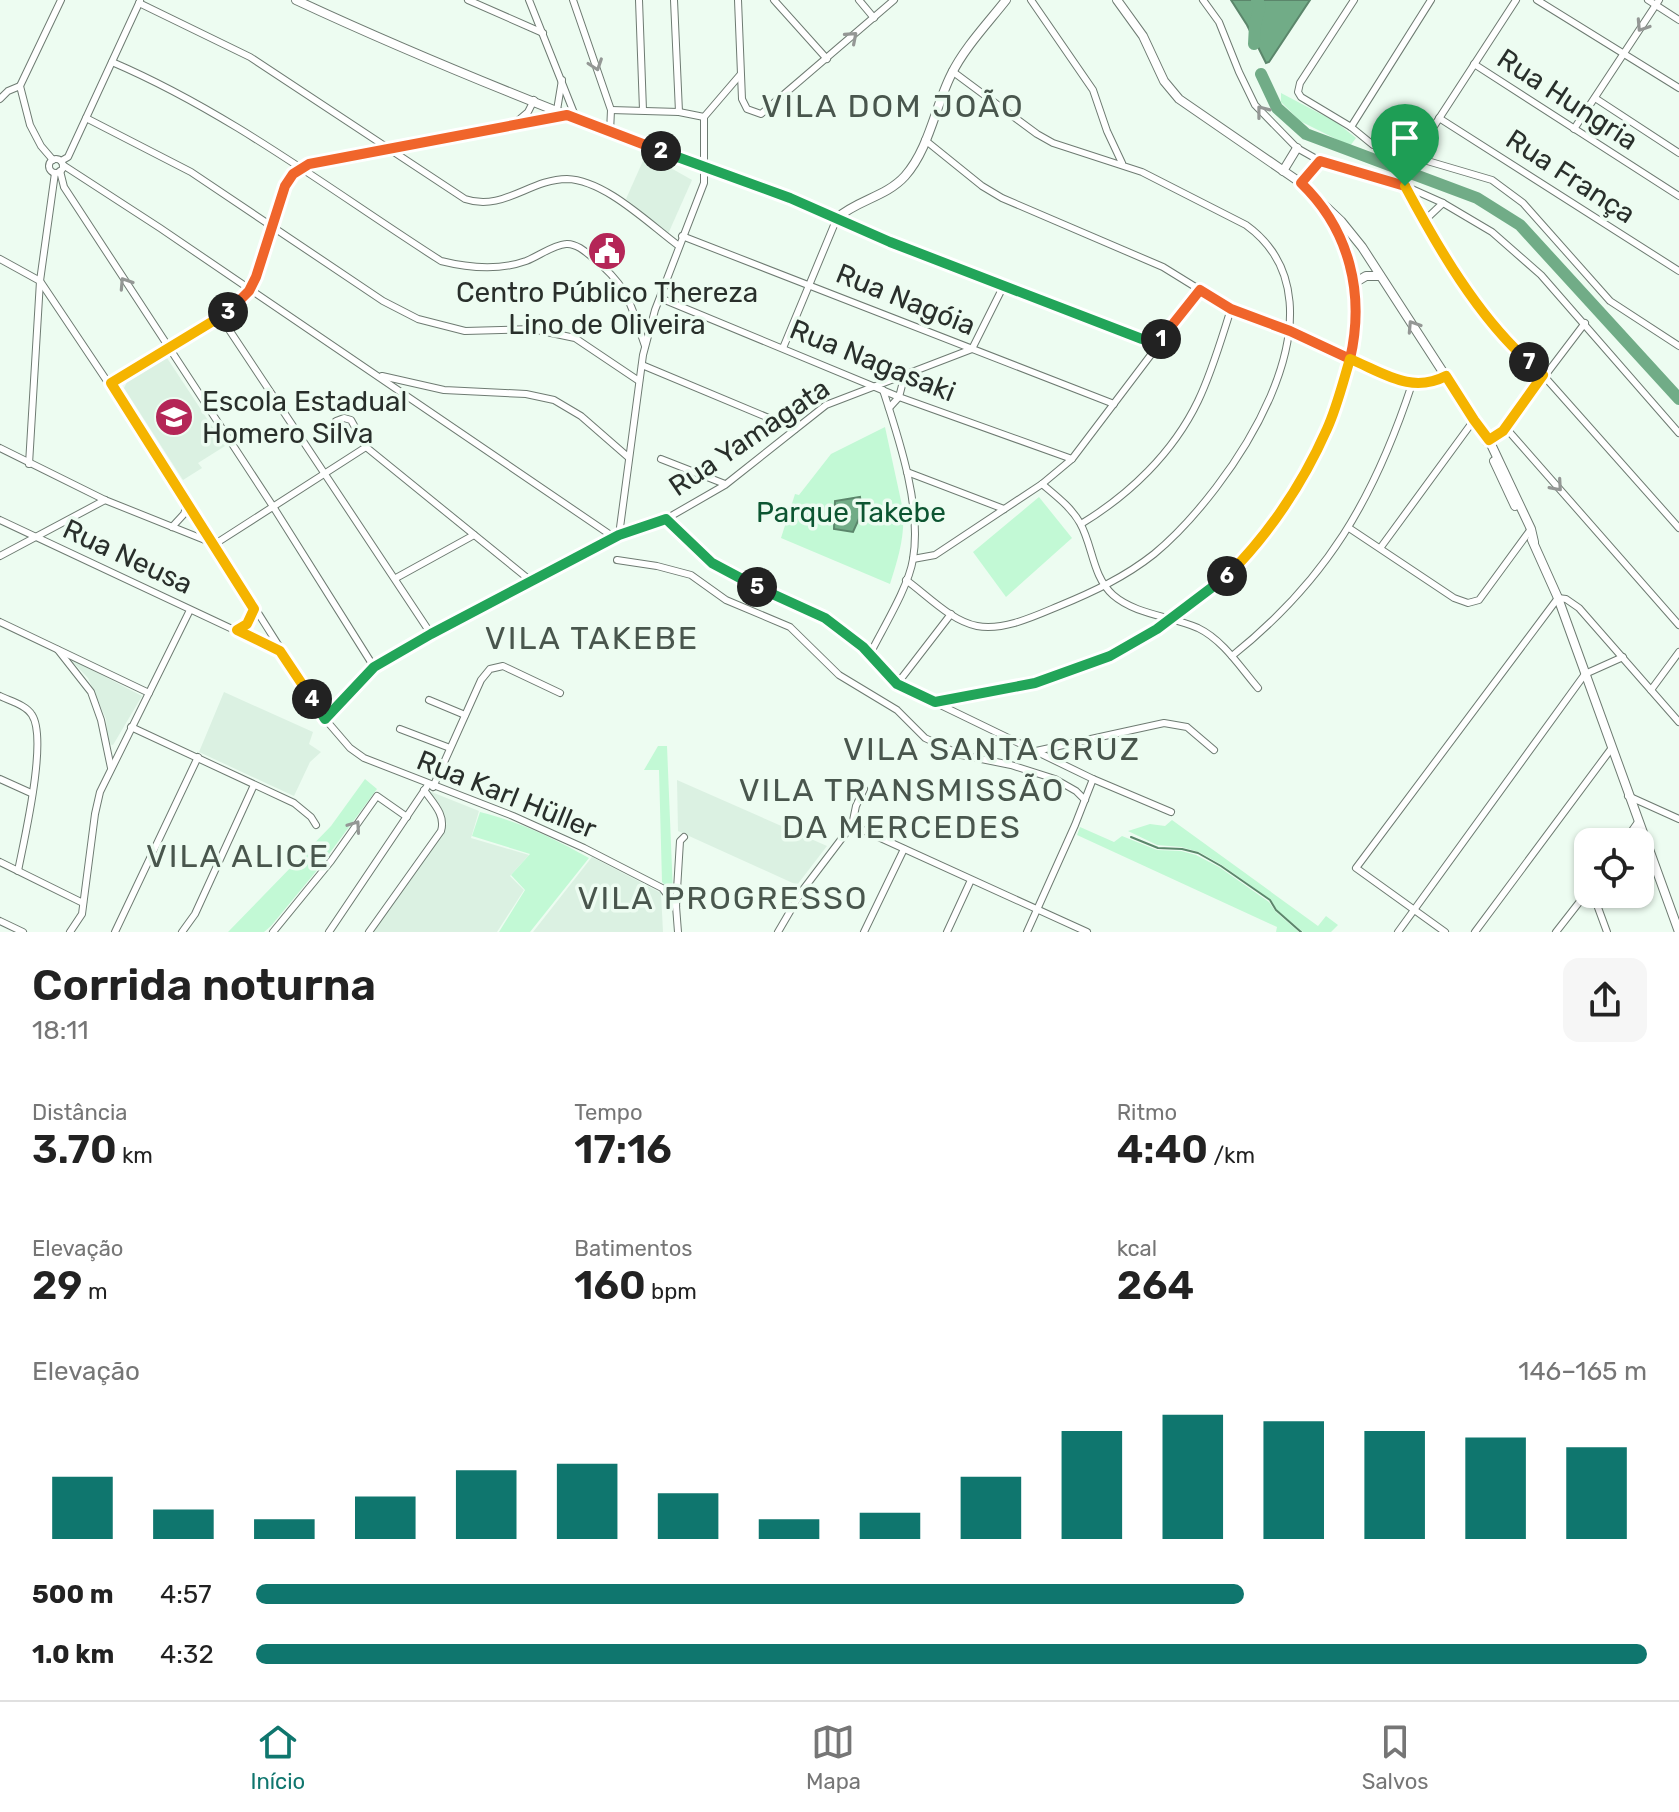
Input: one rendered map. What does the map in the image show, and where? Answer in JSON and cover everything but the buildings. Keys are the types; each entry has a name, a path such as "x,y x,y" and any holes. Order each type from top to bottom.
{"street":[{"path":"61,0 20,86 30,125 41,146 58,166 148,220 617,537 645,346 682,236 704,183 704,117 740,75"},
{"path":"296,0 395,45 610,132 790,198 890,242 1159,343"},
{"path":"468,0 543,33"},
{"path":"529,0 562,80 571,116"},
{"path":"573,0 611,110 610,132"},
{"path":"639,0 643,110"},
{"path":"674,0 679,112"},
{"path":"738,0 742,99 754,114 769,109 894,0"},
{"path":"774,0 827,59"},
{"path":"859,0 874,18"},
{"path":"783,348 837,218 853,206 892,188 905,176 925,140 952,71 1006,0"},
{"path":"1031,0 1093,90 1122,163"},
{"path":"1117,0 1143,36 1171,90 1301,183 1356,241 1486,438 1558,598 1679,932"},
{"path":"1203,0 1219,22 1255,105 1297,148 1320,161 1406,184 1492,232 1519,254 1585,323 1679,433"},
{"path":"1354,0 1300,83 1298,92 1305,100 1351,127 1373,145 1414,159 1473,173 1507,190 1523,203 1601,293 1679,346"},
{"path":"1351,127 1431,0"},
{"path":"1516,0 1414,159 1406,184 1424,221 1498,331 1543,375 1679,528"},
{"path":"1537,0 1679,88"},
{"path":"1648,0 1658,2 1679,20"},
{"path":"29,464 40,281 58,166 68,157 139,2 242,52 465,199 475,202 506,199 548,182 570,179 615,198 679,246"},
{"path":"1574,129 1658,2"},
{"path":"112,62 203,105 441,261 463,266 502,267 526,261 561,245 574,245 606,269 624,288 645,346"},
{"name":"Rua Hungria","path":"1474,64 1679,196"},
{"path":"906,580 951,614 978,626 1005,624 1047,611 1105,587 1135,568 1196,514 1232,468 1274,384 1290,331 1291,298 1287,278 1281,263 1260,235 1206,202 1122,163 1071,151 1045,139 952,71"},
{"path":"557,110 562,80"},
{"path":"0,99 20,86"},
{"path":"1595,98 1679,153"},
{"path":"511,127 528,112 534,100"},
{"path":"611,110 679,112 704,117"},
{"path":"528,112 540,120"},
{"path":"111,383 235,307 249,291 285,186 300,168 317,161 571,116"},
{"path":"86,118 191,172 383,301 418,319 465,331 532,329 575,338 639,381"},
{"name":"Rua França","path":"1439,118 1679,271"},
{"path":"925,140 982,186 1002,198 1163,267 1231,309 1412,384 1426,385 1446,376"},
{"path":"1283,171 1297,148"},
{"path":"1301,183 1320,161"},
{"path":"58,166 64,187 374,667"},
{"path":"935,702 1035,683 1075,670 1133,644 1211,590 1235,568 1272,523 1300,483 1328,427 1350,359 1358,311 1356,282 1321,202"},
{"path":"1424,221 1443,203"},
{"name":"Rua Nagóia","path":"682,236 1114,404"},
{"path":"0,259 40,281"},
{"path":"1356,282 1366,276 1380,276"},
{"name":"Rua Karl Hüller","path":"40,281 111,383 325,719 350,748 364,758 429,787 513,816 584,848 662,888 676,906"},
{"path":"972,349 1004,285"},
{"path":"913,559 935,555 1042,484 1072,459 1200,290"},
{"name":"Rua Nagasaki","path":"660,298 899,397 1072,459"},
{"path":"1081,524 1117,501 1167,449 1198,402 1231,309"},
{"path":"220,316 431,634"},
{"path":"1486,438 1505,427 1585,323"},
{"name":"Rua Yamagata","path":"325,719 374,667 531,581 617,537 666,519 725,485 826,405 972,349"},
{"path":"642,365 795,429"},
{"path":"889,408 899,397 905,374"},
{"path":"377,376 444,390 526,394 554,400 581,416 628,457"},
{"path":"1232,656 1288,607 1323,566 1349,528 1379,473 1412,384"},
{"path":"870,654 913,559 913,514 907,472 883,390"},
{"path":"336,421 344,418 351,420 366,447 531,581"},
{"path":"1381,547 1474,420"},
{"path":"1505,427 1679,625"},
{"path":"0,448 105,500 215,544 366,447"},
{"path":"661,459 725,485"},
{"path":"907,472 1005,509"},
{"path":"1042,484 1063,501 1081,524 1105,587 1121,601 1201,630 1232,656 1258,688"},
{"path":"0,556 105,500"},
{"path":"172,527 184,514 188,502"},
{"path":"666,519 712,563 825,618 870,654 897,684 1093,779 1171,812"},
{"name":"Rua Neusa","path":"0,520 280,651"},
{"path":"1349,528 1454,598 1468,603 1479,600 1529,531"},
{"path":"396,578 474,535"},
{"path":"617,560 691,575 726,600 790,627 839,675 897,710 925,738 961,755 1011,765 1055,779 1085,800"},
{"path":"1558,598 1566,599 1579,608 1679,722"},
{"path":"1440,930 1356,868 1558,598"},
{"path":"237,630 247,624 254,609"},
{"path":"70,932 79,922 100,792 190,610"},
{"path":"897,684 951,614"},
{"path":"0,622 149,693"},
{"path":"55,647 91,692 101,720 111,768"},
{"path":"1651,690 1679,652"},
{"path":"1398,932 1585,674 1623,657"},
{"path":"329,932 429,787 481,680 490,669 503,666 560,693"},
{"path":"0,696 28,710 36,723 39,744 18,871"},
{"path":"429,700 465,715"},
{"path":"1036,751 1164,723 1187,727 1214,750"},
{"path":"131,727 294,803 316,825"},
{"path":"400,729 450,748"},
{"path":"1475,932 1611,749"},
{"path":"115,932 198,757"},
{"path":"0,779 31,793"},
{"path":"1027,932 1093,779"},
{"path":"182,932 195,914 254,785"},
{"path":"369,932 441,831 441,815 429,787"},
{"path":"778,932 802,891 852,825 864,789"},
{"path":"273,932 331,861 377,796 407,817"},
{"path":"1628,796 1679,819"},
{"path":"1634,828 1638,822"},
{"path":"852,825 1087,932"},
{"path":"678,932 676,906 680,841 684,837"},
{"path":"864,932 904,849"},
{"path":"0,862 83,903"},
{"path":"947,932 971,880"},
{"path":"1556,932 1575,908"},
{"path":"1598,908 1607,932"},
{"path":"0,921 23,932"}],"shaded area":[{"path":"1231,0 1310,0 1266,63"},
{"path":"646,154 692,180 668,234 626,199"},
{"name":"Escola Estadual Homero Silva","path":"167,358 225,446 198,463 202,468 183,480 124,388 127,382"},
{"path":"860,497 862,512 853,532 834,529 835,501"},
{"path":"69,658 142,696 113,745 108,744 106,719 88,678"},
{"path":"224,692 313,732 309,744 321,752 310,762 294,796 199,752"},
{"path":"677,780 827,846 797,885 678,831"},
{"path":"429,791 479,811 471,838 529,855 510,876 524,890 497,932 372,932 447,824"},
{"path":"592,857 661,893 663,932 533,932"}],"green space":[{"path":"1281,93 1336,122 1356,138 1350,146 1300,121 1281,102"},
{"name":"Parque Takebe","path":"885,427 903,510 900,548 890,584 781,538 795,494 799,495 831,454"},
{"path":"1039,497 1072,538 1006,597 973,552"},
{"path":"658,746 667,746 673,893 662,882 659,770 644,770"},
{"path":"365,779 377,789 271,926 264,932 228,932 331,826"},
{"path":"480,812 536,831 589,858 530,932 499,932 525,890 511,875 530,854 472,836"},
{"path":"1172,820 1318,926 1326,916 1338,925 1331,932 1303,932 1277,910 1271,900 1222,865 1199,852 1157,845 1128,831 1150,824 1165,826"},
{"path":"1080,827 1114,842 1122,836 1157,850 1196,855 1269,902 1299,932 1276,932 1277,927 1077,835"}],"waterway":[{"path":"1254,44 1260,6 1257,0"},
{"path":"1261,74 1277,108 1306,134 1477,198 1520,225 1679,399"},
{"path":"1131,837 1158,848 1198,853 1270,900 1276,910 1301,932"}],"place":[{"name":"Centro Público Thereza Lino de Oliveira","path":"607,251"},
{"name":"Escola Estadual Homero Silva","path":"174,417"}],"district":[{"name":"VILA DOM JOÃO","path":"893,106"},
{"name":"VILA TAKEBE","path":"592,638"},
{"name":"VILA SANTA CRUZ","path":"992,749"},
{"name":"VILA TRANSMISSÃO DA MERCEDES","path":"902,808"},
{"name":"VILA ALICE","path":"238,856"},
{"name":"VILA PROGRESSO","path":"723,898"}],"route":[{"path":"1405,186 1320,161 1301,183 1321,202 1356,282 1358,311 1350,359 1290,331 1231,309 1200,290 1159,343 890,242 790,198 567,115 317,161 300,168 285,186 256,277 235,307 111,383 254,609 247,624 237,630 280,651 325,719 374,667 619,535 666,519 722,570 825,618 863,647 897,684 935,702 1035,683 1110,656 1157,629 1211,590 1249,553 1300,483 1328,427 1350,359 1412,384 1426,385 1446,376 1489,440 1503,431 1543,375 1498,331 1424,221 1405,186"}]}
